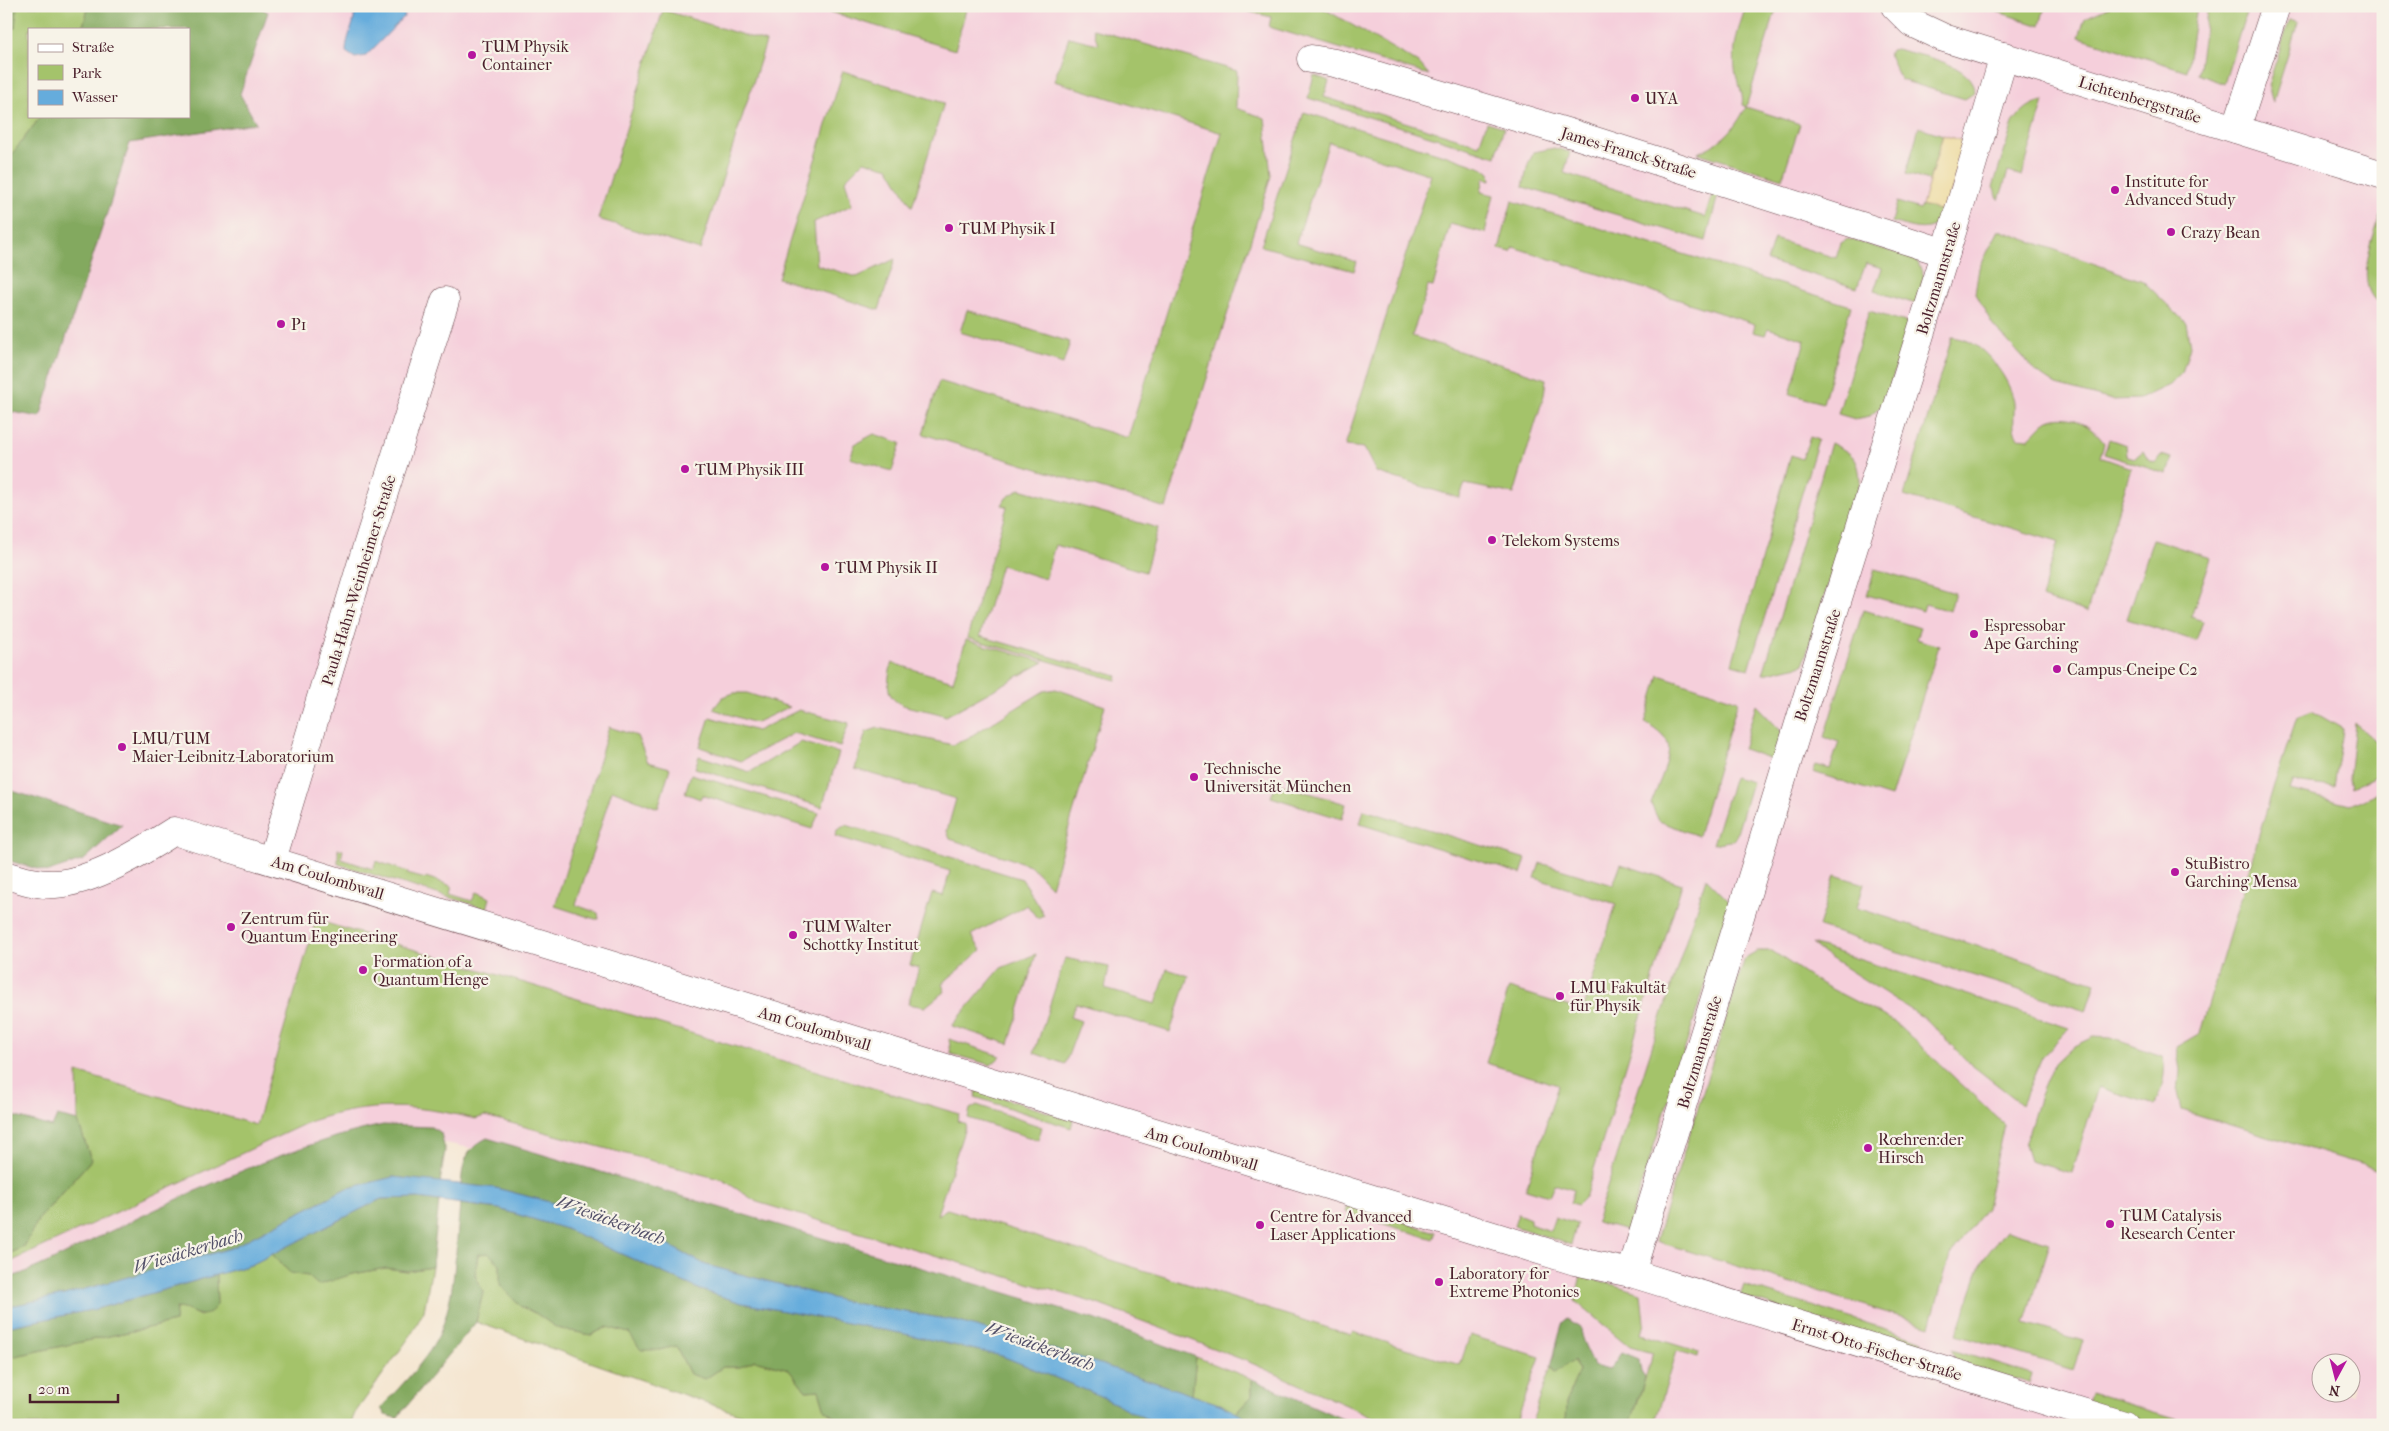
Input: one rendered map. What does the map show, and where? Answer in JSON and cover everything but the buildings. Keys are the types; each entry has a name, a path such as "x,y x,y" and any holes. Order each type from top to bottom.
{"street":[{"path":"2236,129 2276,6"},
{"name":"Lichtenbergstraße","path":"1898,10 1922,29 2383,175"},
{"name":"Boltzmannstraße","path":"1631,1273 1946,253 2004,56"},
{"name":"James-Franck-Straße","path":"1311,58 1335,63 1566,132 1946,253"},
{"name":"Paula-Hahn-Weinheimer-Straße","path":"272,860 361,565 446,301"},
{"name":"Am Coulombwall","path":"6,875 46,884 76,880 134,856 174,831 1126,1125 1575,1261 1631,1273"},
{"name":"Ernst-Otto-Fischer-Straße","path":"1631,1273 2124,1425"}],"shaded area":[{"name":"Technische Universität München","path":"161,6 2383,6 2383,1425 1310,1425 504,1155 431,1140 6,1290 6,416 127,125 175,118 190,118 190,28"}],"green space":[{"path":"6,6 17,6 15,28 6,33"},
{"path":"17,6 89,6 82,28 28,28 28,118 39,118 6,162 6,33 15,28"},
{"path":"89,6 256,6 268,12 240,94 256,123 130,143 40,417 6,411 6,162 39,118 190,118 190,28 82,28"},
{"path":"832,6 967,6 955,50 830,12"},
{"path":"1250,6 1305,6 1309,9 1311,6 1319,6 1420,64 1429,75 1269,27 1271,17 1247,11"},
{"path":"1746,6 1777,6 1746,107 1742,105 1742,93 1736,75 1734,57 1738,32"},
{"path":"1981,6 2045,6 2040,26"},
{"path":"2112,6 2197,6 2187,71 2079,37 2085,18"},
{"path":"2208,6 2248,6 2224,84 2198,74"},
{"path":"663,10 766,42 700,250 598,219"},
{"path":"2290,19 2298,22 2273,103 2268,85"},
{"path":"1093,29 1237,71 1236,108 1265,118 1271,176 1166,508 923,434 939,381 1128,438 1222,133 1054,81 1069,37 1098,44"},
{"path":"1896,49 1944,62 1956,68 1966,75 1972,83 1974,93 1965,99 1901,80 1889,55 1891,50"},
{"path":"843,71 944,103 912,207 889,168 864,161 845,180 852,205 814,222 817,265 857,277 895,259 879,310 778,278"},
{"path":"1314,75 1329,81 1324,97 1479,145 1487,122 1504,127 1496,157 1308,98"},
{"path":"2044,101 2022,176 2008,172 1999,200 1993,187 2013,123 2026,108"},
{"path":"1746,107 1800,124 1782,179 1698,153 1721,140 1737,123"},
{"path":"1304,112 1447,156 1485,169 1490,173 1491,180 1484,178 1481,192 1494,195 1485,233 1450,224 1433,287 1428,286 1412,336 1546,379 1544,395 1514,494 1465,484 1459,498 1376,472 1364,448 1345,446 1431,175 1329,142 1296,243 1357,262 1354,271 1261,246"},
{"path":"1919,127 1943,135 1929,181 1906,174"},
{"path":"1554,148 1570,152 1564,173 1705,217 1713,192 1718,195 1706,241 1523,187 1528,164 1534,152"},
{"path":"1512,201 1851,306 1823,403 1790,394 1805,340 1768,328 1765,335 1753,332 1755,324 1513,247 1511,252 1499,249"},
{"path":"1897,202 1920,209 1922,205 1945,212 1941,220 1935,225 1929,228 1915,228 1892,222"},
{"path":"2383,207 2383,306 2373,298 2368,287 2366,274 2371,245"},
{"path":"1999,230 2143,281 2186,323 2190,346 2182,373 2169,385 2139,399 2112,400 2056,385 2035,371 1993,325 1975,294 1979,268"},
{"path":"1774,239 1836,258 1841,243 1848,239 1907,256 1917,261 1924,276 1916,304 1874,291 1882,268 1866,263 1857,288 1767,261"},
{"path":"967,310 1070,342 1063,364 960,332"},
{"path":"1869,311 1909,323 1885,403 1870,416 1855,419 1838,414"},
{"path":"1952,337 1966,340 1976,345 1991,359 2003,376 2012,394 2014,425 2018,438 2028,439 2049,420 2057,418 2073,419 2094,431 2104,443 2100,457 2131,468 2087,612 2041,598 2058,542 1904,496"},
{"path":"874,434 901,443 892,471 850,458 855,444"},
{"path":"1810,437 1818,440 1749,669 1732,664 1791,455 1802,459"},
{"path":"2109,439 2126,445 2127,456 2135,458 2143,451 2148,460 2155,463 2161,455 2172,458 2167,474 2104,454"},
{"path":"1831,443 1849,453 1856,461 1860,482 1803,665 1763,674"},
{"path":"1020,489 1158,528 1145,572 1055,545 1045,579 1001,565 980,636 1117,676 1116,680 967,638 1007,507 1002,505 1006,498"},
{"path":"2153,539 2211,558 2191,617 2203,621 2196,641 2127,619"},
{"path":"1875,569 1955,593 1950,611 1925,604 1923,611 1867,595"},
{"path":"1863,610 1920,628 1916,639 1939,646 1891,797 1813,772 1816,765 1830,769 1839,742 1824,737"},
{"path":"966,640 1044,662 946,716 900,704 893,699 889,691 892,663 953,681"},
{"path":"1659,675 1738,701 1698,836 1659,821 1651,804 1666,765 1669,750 1662,734 1645,723"},
{"path":"1056,689 1105,706 1051,887 1030,865 950,839 947,831 956,799 855,769 866,732 878,728 953,745 1044,691"},
{"path":"734,693 747,693 789,707 755,723 713,709 723,697"},
{"path":"1756,705 1783,733 1774,760 1743,749"},
{"path":"799,710 849,723 840,747 794,733 741,761 700,747 710,717 757,731"},
{"path":"2312,711 2343,729 2334,787 2293,782 2290,790 2350,805 2383,790 2383,1171 2182,1110 2178,1092 2180,1070 2176,1047 2200,1033 2274,785 2297,717"},
{"path":"2355,723 2383,748 2383,773 2351,788 2349,779"},
{"path":"609,727 637,736 648,762 670,768 658,808 612,790 576,905 598,913 599,919 595,919 555,906"},
{"path":"801,742 839,753 822,807 695,768 699,756 750,772"},
{"path":"691,774 819,813 812,829 702,795 700,799 685,793"},
{"path":"1734,777 1752,782 1735,840 1713,844"},
{"path":"1276,783 1346,804 1342,819 1271,797"},
{"path":"6,789 122,825 84,860 48,872 6,860"},
{"path":"1364,810 1526,859 1521,874 1360,824"},
{"path":"846,825 1022,879 1044,915 1037,918 1027,905 971,935 981,950 942,984 945,991 925,1007 908,1004 919,968 910,965 932,893 943,896 950,871 835,836 837,830"},
{"path":"338,849 343,850 341,859 373,869 376,861 408,872 407,874 426,879 426,877 452,886 450,894 472,901 476,892 490,898 487,909 338,864"},
{"path":"1540,863 1613,885 1621,864 1682,884 1585,1198 1578,1205 1570,1203 1574,1190 1554,1184 1549,1196 1526,1189 1558,1085 1486,1063 1509,988 1583,1011 1616,904 1535,878"},
{"path":"1835,875 1864,884 1857,908 2095,983 2086,1011 1819,927"},
{"path":"1706,878 1731,903 1627,1231 1596,1222"},
{"path":"316,920 959,1114 957,1121 966,1124 937,1215 947,1209 1351,1335 1353,1332 1460,1365 1470,1335 1540,1357 1515,1425 1391,1425 1249,1362 1095,1303 757,1202 723,1180 485,1116 475,1119 433,1110 393,1107 373,1108 311,1121 6,1264 6,1255 24,1247 38,1220 91,1160 78,1121 77,1072 256,1125"},
{"path":"1812,944 2069,1028 2042,1057 2022,1104 1969,1063 1927,1020 1824,954"},
{"path":"1757,951 1772,951 1818,982 1895,1022 2004,1124 1986,1208 1950,1255 1930,1326 1656,1241 1745,958"},
{"path":"1036,954 1009,1044 952,1026 1001,968"},
{"path":"1065,958 1109,967 1105,989 1156,1004 1167,969 1189,976 1170,1032 1076,1003 1070,1017 1081,1021 1065,1064 1034,1053"},
{"path":"2093,1037 2111,1038 2162,1056 2164,1074 2155,1105 2098,1087 2072,1173 2030,1161 2025,1145 2040,1095 2052,1067 2074,1046"},
{"path":"949,1039 1001,1056 991,1065 951,1054"},
{"path":"977,1090 1073,1120 1071,1128 975,1097"},
{"path":"977,1105 1042,1127 1038,1140 968,1118 970,1109"},
{"path":"6,1114 52,1127 57,1116 78,1121 91,1160 38,1220 24,1247 6,1255"},
{"path":"383,1125 431,1127 441,1133 445,1150 440,1183 393,1177 345,1189 231,1248 64,1295 6,1307 6,1279 48,1262 148,1213 247,1169 316,1143"},
{"path":"487,1138 1103,1322 1196,1357 1192,1395 1076,1356 952,1320 847,1302 706,1265 645,1233 580,1210 496,1188 461,1185 463,1169 470,1151"},
{"path":"418,1198 439,1201 432,1267 407,1271 386,1268 353,1274 318,1285 308,1276 290,1273 272,1254 381,1199"},
{"path":"460,1204 499,1209 566,1229 701,1290 742,1303 905,1334 1002,1356 1098,1395 1159,1425 848,1425 825,1410 819,1390 806,1391 789,1369 755,1360 740,1367 723,1367 705,1379 690,1374 676,1346 659,1350 641,1350 629,1333 607,1327 591,1335 557,1328 537,1314 520,1306 500,1285 500,1264 488,1253 478,1254 475,1275 483,1292 476,1322 397,1418 385,1415 381,1408 425,1357 433,1346 444,1322 451,1293"},
{"path":"1347,1205 1436,1232 1433,1239 1345,1212"},
{"path":"1518,1214 1530,1219 1530,1224 1550,1231 1555,1217 1577,1224 1571,1245 1514,1226"},
{"path":"2006,1230 2050,1243 2025,1323 2083,1341 2073,1370 1957,1334 1982,1261"},
{"path":"489,1253 500,1264 501,1286 520,1306 537,1314 557,1328 591,1335 607,1327 629,1333 659,1350 676,1346 690,1374 705,1379 723,1367 740,1367 755,1360 789,1369 806,1391 819,1390 825,1410 848,1425 770,1425 476,1322 483,1292 475,1275 478,1254"},
{"path":"272,1254 290,1273 308,1276 353,1274 386,1268 407,1271 432,1267 424,1311 411,1335 355,1413 350,1425 6,1425 6,1358 175,1322 176,1308 184,1308 200,1316 217,1305 216,1275 251,1265"},
{"path":"216,1275 217,1305 207,1314 202,1315 176,1308 175,1322 6,1358 6,1327 96,1309"},
{"path":"1581,1275 1641,1293 1644,1323 1641,1334 1699,1352 1698,1357 1677,1351 1656,1419 1673,1425 1630,1425 1652,1353 1630,1347 1575,1301"},
{"path":"1744,1285 1924,1341 1915,1350 1740,1296"},
{"path":"1568,1319 1580,1327 1583,1341 1594,1366 1609,1370 1622,1352 1639,1359 1641,1372 1645,1378 1630,1425 1566,1425 1567,1399 1579,1371 1573,1360 1555,1373 1551,1366 1562,1324"},
{"path":"1952,1349 2032,1374 2029,1383 1955,1361"},
{"path":"1196,1357 1252,1379 1252,1396 1236,1413 1222,1405 1192,1395"},
{"path":"1573,1360 1579,1371 1567,1399 1566,1425 1531,1425 1551,1366 1555,1373"},
{"path":"1252,1379 1356,1425 1259,1425 1236,1413 1252,1396"},
{"path":"2091,1393 2197,1425 2159,1425 2088,1403"}],"sand":[{"path":"1943,135 1966,142 1945,212 1922,205"}],"water":[{"path":"354,6 408,6 404,17 366,56 355,58 346,52 354,18"},
{"name":"Wiesäckerbach","path":"393,1177 496,1188 580,1210 645,1233 706,1265 847,1302 952,1320 1076,1356 1222,1405 1259,1425 1159,1425 1098,1395 1002,1356 905,1334 742,1303 701,1290 566,1229 499,1209 418,1198 381,1199 251,1265 96,1309 6,1327 6,1307 64,1295 231,1248 345,1189"}],"place":[{"name":"TUM Physik Container","path":"472,55"},
{"name":"UYA","path":"1635,98"},
{"name":"Institute for Advanced Study","path":"2115,190"},
{"name":"TUM Physik I","path":"949,228"},
{"name":"Crazy Bean","path":"2171,232"},
{"name":"P1","path":"281,324"},
{"name":"TUM Physik III","path":"685,469"},
{"name":"Telekom Systems","path":"1492,540"},
{"name":"TUM Physik II","path":"825,567"},
{"name":"Espressobar Ape Garching","path":"1974,634"},
{"name":"Campus-Cneipe C2","path":"2057,669"},
{"name":"LMU/TUM Maier-Leibnitz-Laboratorium","path":"122,747"},
{"name":"Technische Universität München","path":"1194,777"},
{"name":"StuBistro Garching Mensa","path":"2175,872"},
{"name":"Zentrum für Quantum Engineering","path":"231,927"},
{"name":"TUM Walter Schottky Institut","path":"793,935"},
{"name":"Formation of a Quantum Henge","path":"363,970"},
{"name":"LMU Fakultät für Physik","path":"1560,996"},
{"name":"Rœhren:der Hirsch","path":"1868,1148"},
{"name":"TUM Catalysis Research Center","path":"2110,1224"},
{"name":"Centre for Advanced Laser Applications","path":"1260,1225"},
{"name":"Laboratory for Extreme Photonics","path":"1439,1282"}]}
